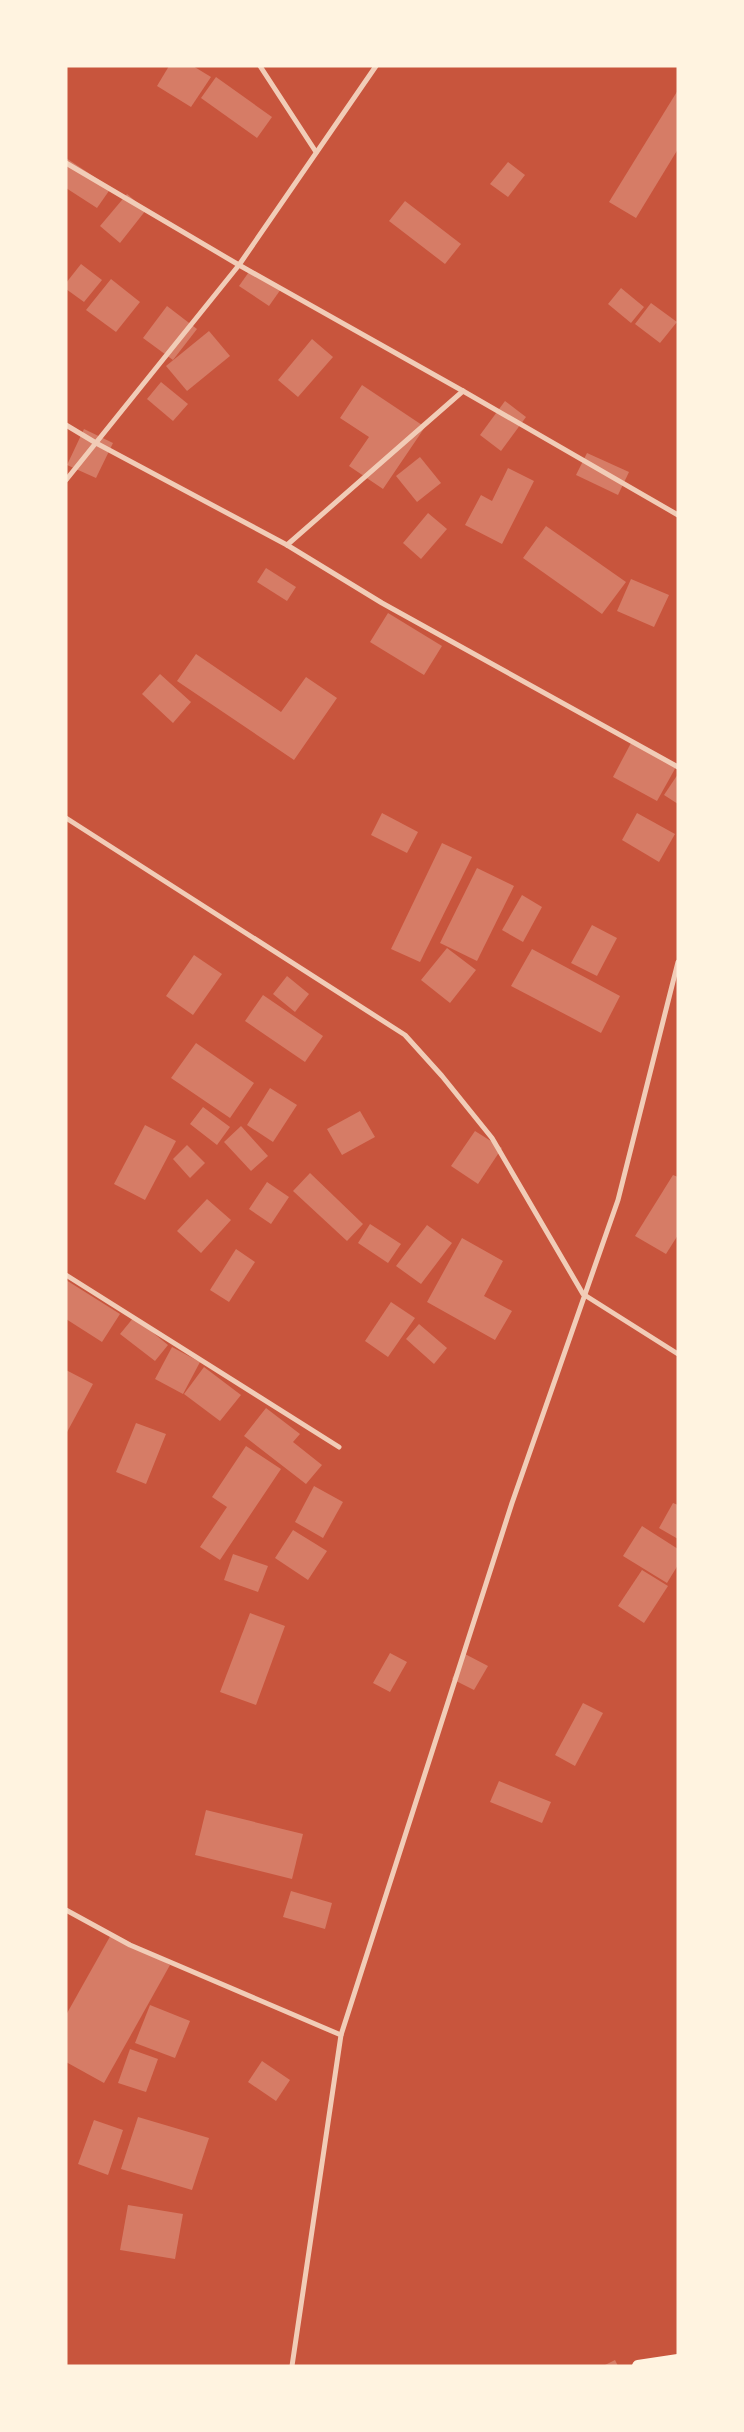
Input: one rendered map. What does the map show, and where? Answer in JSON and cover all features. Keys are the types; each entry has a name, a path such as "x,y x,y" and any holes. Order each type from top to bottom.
{"main road":[{"path":"638,2366 678,2360"}],"street":[{"path":"260,66 316,152"},
{"path":"66,480 239,265 376,66"},
{"path":"66,163 239,265 678,515"},
{"path":"287,544 463,391"},
{"path":"66,425 96,443 287,544 382,603 678,767"},
{"path":"66,818 404,1035 442,1076 492,1138 583,1294 678,1354"},
{"path":"292,2366 341,2035 512,1503 583,1294 618,1200 676,984 678,962"},
{"path":"66,1275 339,1447"},
{"path":"66,1910 130,1945 341,2035"}],"building":[{"path":"169,66 193,66 211,77 191,107 157,86"},
{"path":"216,77 272,117 257,138 201,98"},
{"path":"678,90 678,149 636,218 609,202"},
{"path":"66,158 111,188 97,208 66,188"},
{"path":"508,162 525,175 508,197 490,184"},
{"path":"127,194 146,210 120,243 100,226"},
{"path":"405,201 461,244 445,264 389,221"},
{"path":"81,264 102,280 84,302 66,289 66,283"},
{"path":"251,269 281,289 269,306 239,286"},
{"path":"111,279 140,302 116,332 86,310"},
{"path":"621,288 644,307 631,323 608,304"},
{"path":"651,303 677,322 660,343 635,324"},
{"path":"167,306 197,329 173,360 143,338"},
{"path":"209,331 230,356 187,391 166,366"},
{"path":"312,339 333,357 298,397 278,380"},
{"path":"161,382 188,404 173,421 147,399"},
{"path":"362,385 425,427 383,489 349,466 369,437 340,418"},
{"path":"505,401 526,417 501,451 480,435"},
{"path":"84,429 113,443 96,478 67,465"},
{"path":"587,453 629,472 618,495 576,475"},
{"path":"420,457 441,483 417,502 396,476"},
{"path":"508,468 534,481 502,544 465,525 481,495 492,501"},
{"path":"428,513 447,529 421,559 403,543"},
{"path":"546,526 626,582 602,614 523,558"},
{"path":"266,568 296,587 287,601 257,582"},
{"path":"631,579 669,595 654,627 617,611"},
{"path":"388,613 442,646 424,675 370,642"},
{"path":"196,654 281,712 306,677 337,698 294,760 177,681"},
{"path":"160,674 191,702 173,723 142,694"},
{"path":"631,743 676,767 657,801 613,777"},
{"path":"678,774 678,804 664,795"},
{"path":"382,813 418,832 407,853 371,835"},
{"path":"637,813 675,834 659,862 622,840"},
{"path":"442,843 472,857 420,962 391,949"},
{"path":"477,868 514,886 477,961 440,943"},
{"path":"522,895 542,907 523,942 502,930"},
{"path":"592,925 617,938 597,976 571,963"},
{"path":"447,948 476,970 450,1003 421,980"},
{"path":"532,949 620,996 601,1033 511,986"},
{"path":"194,955 222,974 193,1015 166,996"},
{"path":"287,976 309,994 295,1012 273,994"},
{"path":"263,995 323,1036 305,1062 245,1021"},
{"path":"196,1043 254,1083 230,1118 171,1078"},
{"path":"270,1088 297,1105 273,1142 247,1125"},
{"path":"203,1107 230,1127 217,1145 190,1124"},
{"path":"360,1111 375,1137 342,1155 327,1129"},
{"path":"145,1125 176,1141 145,1200 114,1184"},
{"path":"241,1126 268,1156 251,1171 224,1142"},
{"path":"475,1131 502,1148 478,1184 451,1166"},
{"path":"187,1145 205,1163 190,1178 173,1159"},
{"path":"310,1173 363,1224 347,1241 293,1191"},
{"path":"673,1175 678,1177 678,1235 666,1254 635,1236"},
{"path":"267,1182 289,1197 271,1224 249,1209"},
{"path":"207,1199 231,1220 201,1253 177,1231"},
{"path":"370,1224 401,1244 388,1263 358,1243"},
{"path":"427,1225 452,1243 421,1284 396,1266"},
{"path":"462,1238 503,1261 484,1296 512,1311 495,1340 427,1302"},
{"path":"236,1249 255,1262 229,1302 210,1290"},
{"path":"66,1280 120,1314 102,1342 66,1319"},
{"path":"391,1302 415,1318 388,1357 365,1341"},
{"path":"134,1317 168,1345 155,1361 120,1334"},
{"path":"419,1324 447,1348 434,1364 406,1339"},
{"path":"172,1347 200,1362 183,1394 155,1379"},
{"path":"204,1367 241,1395 220,1421 184,1394"},
{"path":"66,1370 93,1384 66,1434"},
{"path":"266,1408 300,1434 293,1442 322,1465 306,1484 244,1436"},
{"path":"136,1423 166,1434 146,1484 116,1472"},
{"path":"246,1446 281,1469 220,1560 200,1547 227,1507 212,1497"},
{"path":"314,1486 343,1502 323,1538 295,1522"},
{"path":"673,1503 678,1505 678,1539 659,1528"},
{"path":"642,1526 678,1549 678,1565 667,1583 623,1556"},
{"path":"293,1530 327,1551 308,1580 275,1558"},
{"path":"233,1554 268,1566 258,1592 224,1580"},
{"path":"642,1570 668,1586 644,1623 618,1606"},
{"path":"250,1613 285,1626 256,1705 220,1692"},
{"path":"390,1653 407,1662 390,1692 373,1683"},
{"path":"465,1654 488,1666 474,1690 452,1679"},
{"path":"583,1703 603,1713 575,1766 555,1755"},
{"path":"499,1781 551,1802 542,1823 490,1802"},
{"path":"206,1810 303,1834 292,1879 195,1855"},
{"path":"291,1891 332,1903 325,1929 283,1917"},
{"path":"112,1933 170,1965 104,2083 66,2062 66,2015"},
{"path":"150,2005 190,2021 175,2058 135,2043"},
{"path":"130,2049 158,2059 146,2092 118,2083"},
{"path":"262,2061 290,2080 276,2101 248,2082"},
{"path":"138,2117 209,2138 192,2190 121,2169"},
{"path":"94,2120 123,2130 108,2175 78,2164"},
{"path":"128,2205 183,2214 175,2259 120,2250"},
{"path":"615,2360 618,2366 603,2366"}]}
